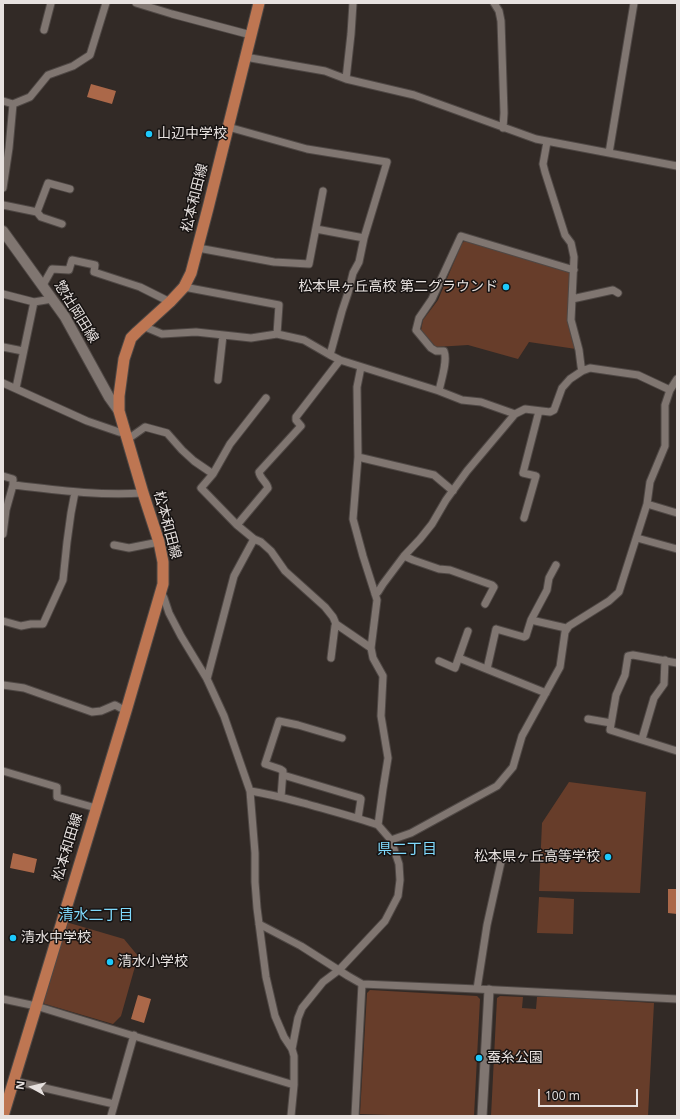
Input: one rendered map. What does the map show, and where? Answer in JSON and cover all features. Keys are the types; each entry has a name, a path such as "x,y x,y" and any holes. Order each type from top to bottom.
{"main road":[{"name":"松本和田線","path":"3,1116 163,584 163,562 159,542 119,411 119,396 124,359 131,338 184,287 191,272 259,3"},
{"name":"惣社岡田線","path":"3,231 65,317 109,397 119,411"}],"street":[{"path":"44,30 51,3"},
{"path":"3,101 13,104 30,97 48,75 73,66 90,55 106,3"},
{"path":"136,3 251,35"},
{"path":"346,78 353,3"},
{"path":"494,3 499,11 502,21 503,128"},
{"path":"609,153 634,3"},
{"path":"245,57 325,71 414,96 547,142 677,166"},
{"path":"3,188 9,148 13,104"},
{"path":"228,128 307,149 387,162 364,238 359,262 353,273 330,355"},
{"path":"547,142 543,164 565,235 572,243 574,270 571,320 579,350 582,371"},
{"path":"37,212 48,183 70,189"},
{"path":"198,248 274,262 309,264 323,191"},
{"path":"3,205 37,212 41,217 62,224"},
{"path":"316,230 364,238"},
{"path":"439,391 445,366 446,353 444,351 436,351 431,348 416,330 418,318 432,299 461,236 574,270"},
{"path":"43,285 52,269 69,270 72,260 95,265 94,272 140,287 170,302"},
{"path":"184,287 279,305 277,334"},
{"path":"572,299 613,290 618,293"},
{"path":"3,294 34,302 52,299"},
{"path":"16,388 34,302"},
{"path":"143,326 162,334 196,332 251,338 277,334 304,340 340,360 439,391 462,400 481,402 515,414"},
{"path":"218,380 224,335"},
{"path":"3,346 23,351"},
{"path":"237,525 268,488 259,472 301,426 296,420 296,417 340,360"},
{"path":"361,366 357,387 358,457 353,519 377,600 370,648 373,658 383,676 381,716 388,758 382,789 378,825"},
{"path":"375,594 404,556 432,524 466,471 515,414 525,409 539,412 550,412 554,410 562,388 570,379 582,371 590,368 638,375 670,390"},
{"path":"391,840 411,833 497,786 513,767 522,736 561,663 566,628 609,601 619,592 647,504 650,482 665,446 665,406 670,390 677,379"},
{"path":"3,383 87,421 127,436 145,427 167,433 194,461 213,474"},
{"path":"266,398 230,444 213,474 201,488 237,525 271,551 286,571 325,607 333,617 336,624 370,648"},
{"path":"524,518 536,476 523,473 539,412"},
{"path":"358,457 434,475 452,491"},
{"path":"3,476 13,479 13,485 6,510 3,534"},
{"path":"13,485 75,492 124,494 143,493"},
{"path":"3,621 21,626 43,624 63,580 75,492"},
{"path":"647,504 677,514"},
{"path":"636,538 677,549"},
{"path":"207,679 234,576 254,539"},
{"path":"114,546 129,548 159,542"},
{"path":"404,556 439,569 450,570 492,585 494,587 485,604"},
{"path":"487,669 496,629 524,637 526,636 531,620 547,590 549,578 556,565"},
{"path":"161,592 169,613 207,679 224,716 250,791 255,854 255,882 266,977 275,1016 294,1056 294,1085 291,1116"},
{"path":"531,620 566,628"},
{"path":"331,658 336,624"},
{"path":"439,661 455,668 468,631"},
{"path":"677,663 632,655 628,656 624,675 616,695 610,730 677,751"},
{"path":"459,658 546,693"},
{"path":"642,739 654,698 664,684 665,660"},
{"path":"3,684 24,688 92,712 101,712 115,705 126,710"},
{"path":"588,719 611,722"},
{"path":"281,797 283,771 265,764 279,721 342,738"},
{"path":"3,772 56,787 57,797 96,808"},
{"path":"283,775 360,798 358,818"},
{"path":"250,791 281,797 378,825 391,840 399,864 400,880 398,896 385,921 339,970 323,982 302,1008 298,1018 292,1050"},
{"path":"477,989 487,925 501,862"},
{"path":"259,924 301,946 362,984 677,1000"},
{"path":"355,1116 362,984"},
{"path":"482,1116 489,990"},
{"path":"3,999 36,1006 294,1085"},
{"path":"111,1116 134,1035"},
{"path":"14,1081 114,1104"}],"shaded area":[{"path":"91,84 116,91 112,104 87,97"},
{"name":"松本県ヶ丘高校 第二グラウンド","path":"465,241 570,271 576,349 529,342 518,359 468,345 436,347 421,330 423,320 438,300 462,243"},
{"path":"569,782 646,792 640,893 539,891 542,823"},
{"path":"13,853 37,859 34,873 10,868"},
{"path":"668,889 677,889 677,914 668,913"},
{"path":"539,897 574,899 573,934 537,933"},
{"path":"66,922 124,939 138,956 121,1016 113,1024 42,1003"},
{"path":"370,990 477,996 480,999 474,1116 360,1114 367,993"},
{"path":"138,995 151,999 144,1023 131,1019"},
{"path":"500,996 523,997 522,1008 536,1009 537,997 654,1003 648,1116 491,1116 497,998"}],"place":[{"name":"山辺中学校","path":"149,134"},
{"name":"松本県ヶ丘高校 第二グラウンド","path":"506,287"},
{"name":"松本県ヶ丘高等学校","path":"608,857"},
{"name":"清水中学校","path":"13,938"},
{"name":"清水小学校","path":"110,962"},
{"name":"蚕糸公園","path":"479,1058"}],"district":[{"name":"県二丁目","path":"407,850"},
{"name":"清水二丁目","path":"96,916"}]}
